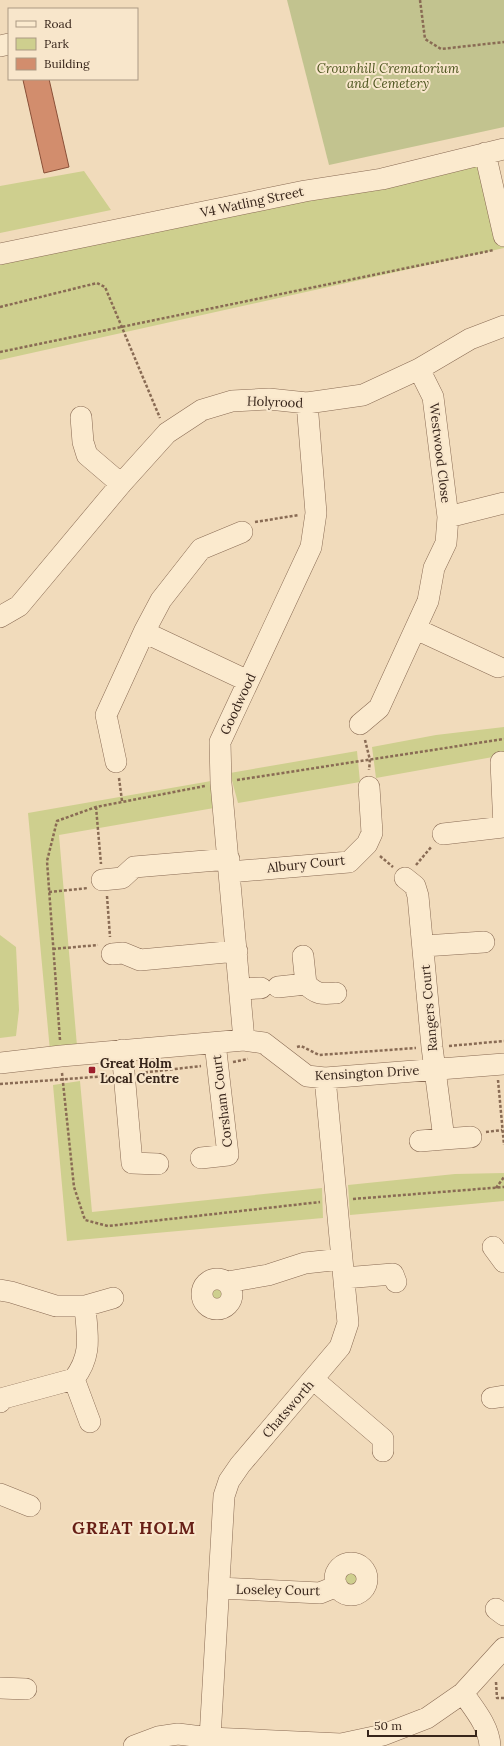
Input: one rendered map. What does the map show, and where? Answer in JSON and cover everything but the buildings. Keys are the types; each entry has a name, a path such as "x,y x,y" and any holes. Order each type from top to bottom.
{"street":[{"path":"494,151 501,200 500,242"},
{"name":"V4 Watling Street","path":"0,254 305,191 382,179 494,151"},
{"name":"Holyrood","path":"0,617 19,606 121,484 166,433 202,410 232,401 269,399 307,403 363,395 419,369 470,339 504,326"},
{"name":"Westwood Close","path":"360,724 379,708 428,600 434,568 446,543 448,517 433,397 419,369"},
{"name":"Goodwood","path":"244,1040 221,783 220,742 311,547 316,513 307,403"},
{"path":"81,417 83,442 87,455 121,484"},
{"name":"Westwood Close","path":"448,517 504,503"},
{"path":"116,762 106,716 144,632 161,600 201,549 242,532"},
{"path":"416,629 498,667"},
{"path":"144,632 248,682"},
{"path":"443,834 504,827 501,762"},
{"path":"367,844 372,833 369,787"},
{"name":"Albury Court","path":"96,884 122,878 134,867 349,862 367,844"},
{"name":"Rangers Court","path":"405,878 415,886 418,896 435,1069"},
{"name":"Rangers Court","path":"424,946 484,942"},
{"path":"112,955 123,953 140,960 237,951"},
{"path":"303,956 306,984 312,991 319,994 336,993"},
{"path":"240,989 306,984"},
{"name":"Kensington Drive","path":"0,1063 122,1050 244,1040 264,1043 307,1076 325,1078 500,1064"},
{"name":"Corsham Court","path":"200,1158 228,1155 215,1043"},
{"path":"122,1050 132,1163 158,1164"},
{"name":"Kensington Drive","path":"435,1069 444,1139"},
{"name":"Chatsworth","path":"210,1738 224,1496 229,1480 340,1347 348,1323 325,1078"},
{"path":"420,1141 471,1137"},
{"path":"227,1282 268,1275 306,1263 396,1273"},
{"path":"0,1290 56,1306 85,1306 113,1298"},
{"path":"0,1402 4,1398 74,1379 82,1368 88,1350 85,1306"},
{"path":"74,1379 90,1422"},
{"path":"314,1380 387,1440"},
{"path":"0,1494 30,1506"},
{"name":"Loseley Court","path":"219,1588 320,1593 337,1586"},
{"path":"134,1746 158,1737 178,1740 210,1738 255,1743 341,1744 383,1735 427,1718 463,1693 504,1648"},
{"path":"0,1688 26,1688"},
{"path":"463,1693 482,1720 489,1738 490,1746"}],"path":[{"path":"420,0 424,39 441,49 504,42"},
{"path":"0,352 500,242"},
{"path":"0,307 97,283 105,287 166,433"},
{"path":"242,532 256,521 316,513"},
{"path":"360,724 370,760 369,787"},
{"path":"504,739 221,783 96,807 57,821 47,861 61,1056 74,1187 84,1220 108,1226 336,1200 504,1187"},
{"path":"116,762 122,801"},
{"path":"367,844 405,878 443,834"},
{"path":"49,892 96,884"},
{"path":"285,1059 293,1048 301,1046 319,1056 504,1041"},
{"path":"0,1084 124,1075 218,1065 249,1059 254,1060"},
{"path":"500,1064 504,1146"},
{"path":"496,1188 504,1177"}],"green space":[{"name":"Crownhill Crematorium and Cemetery","path":"287,0 504,0 504,127 329,165"},
{"path":"485,153 504,196 504,248 0,360 0,261"},
{"path":"84,171 111,210 0,233 0,186"},
{"path":"504,727 504,755 376,778 372,747 436,735"},
{"path":"357,751 360,782 238,803 230,773"},
{"path":"211,781 214,808 59,835 77,1046 50,1051 28,813"},
{"path":"0,935 16,947 19,1010 16,1036 0,1038"},
{"path":"80,1081 92,1212 322,1188 323,1218 67,1241 53,1085"},
{"path":"504,1173 504,1201 350,1215 348,1185 455,1174"},
{"path":"216,1285 222,1288 225,1294 222,1300 216,1303 210,1300 207,1294 210,1288"},
{"path":"348,1571 354,1571 359,1576 357,1585 354,1587 348,1587 343,1582 343,1576"}],"place":[{"name":"Great Holm Local Centre","path":"92,1070"}],"district":[{"name":"GREAT HOLM","path":"134,1528"}]}
